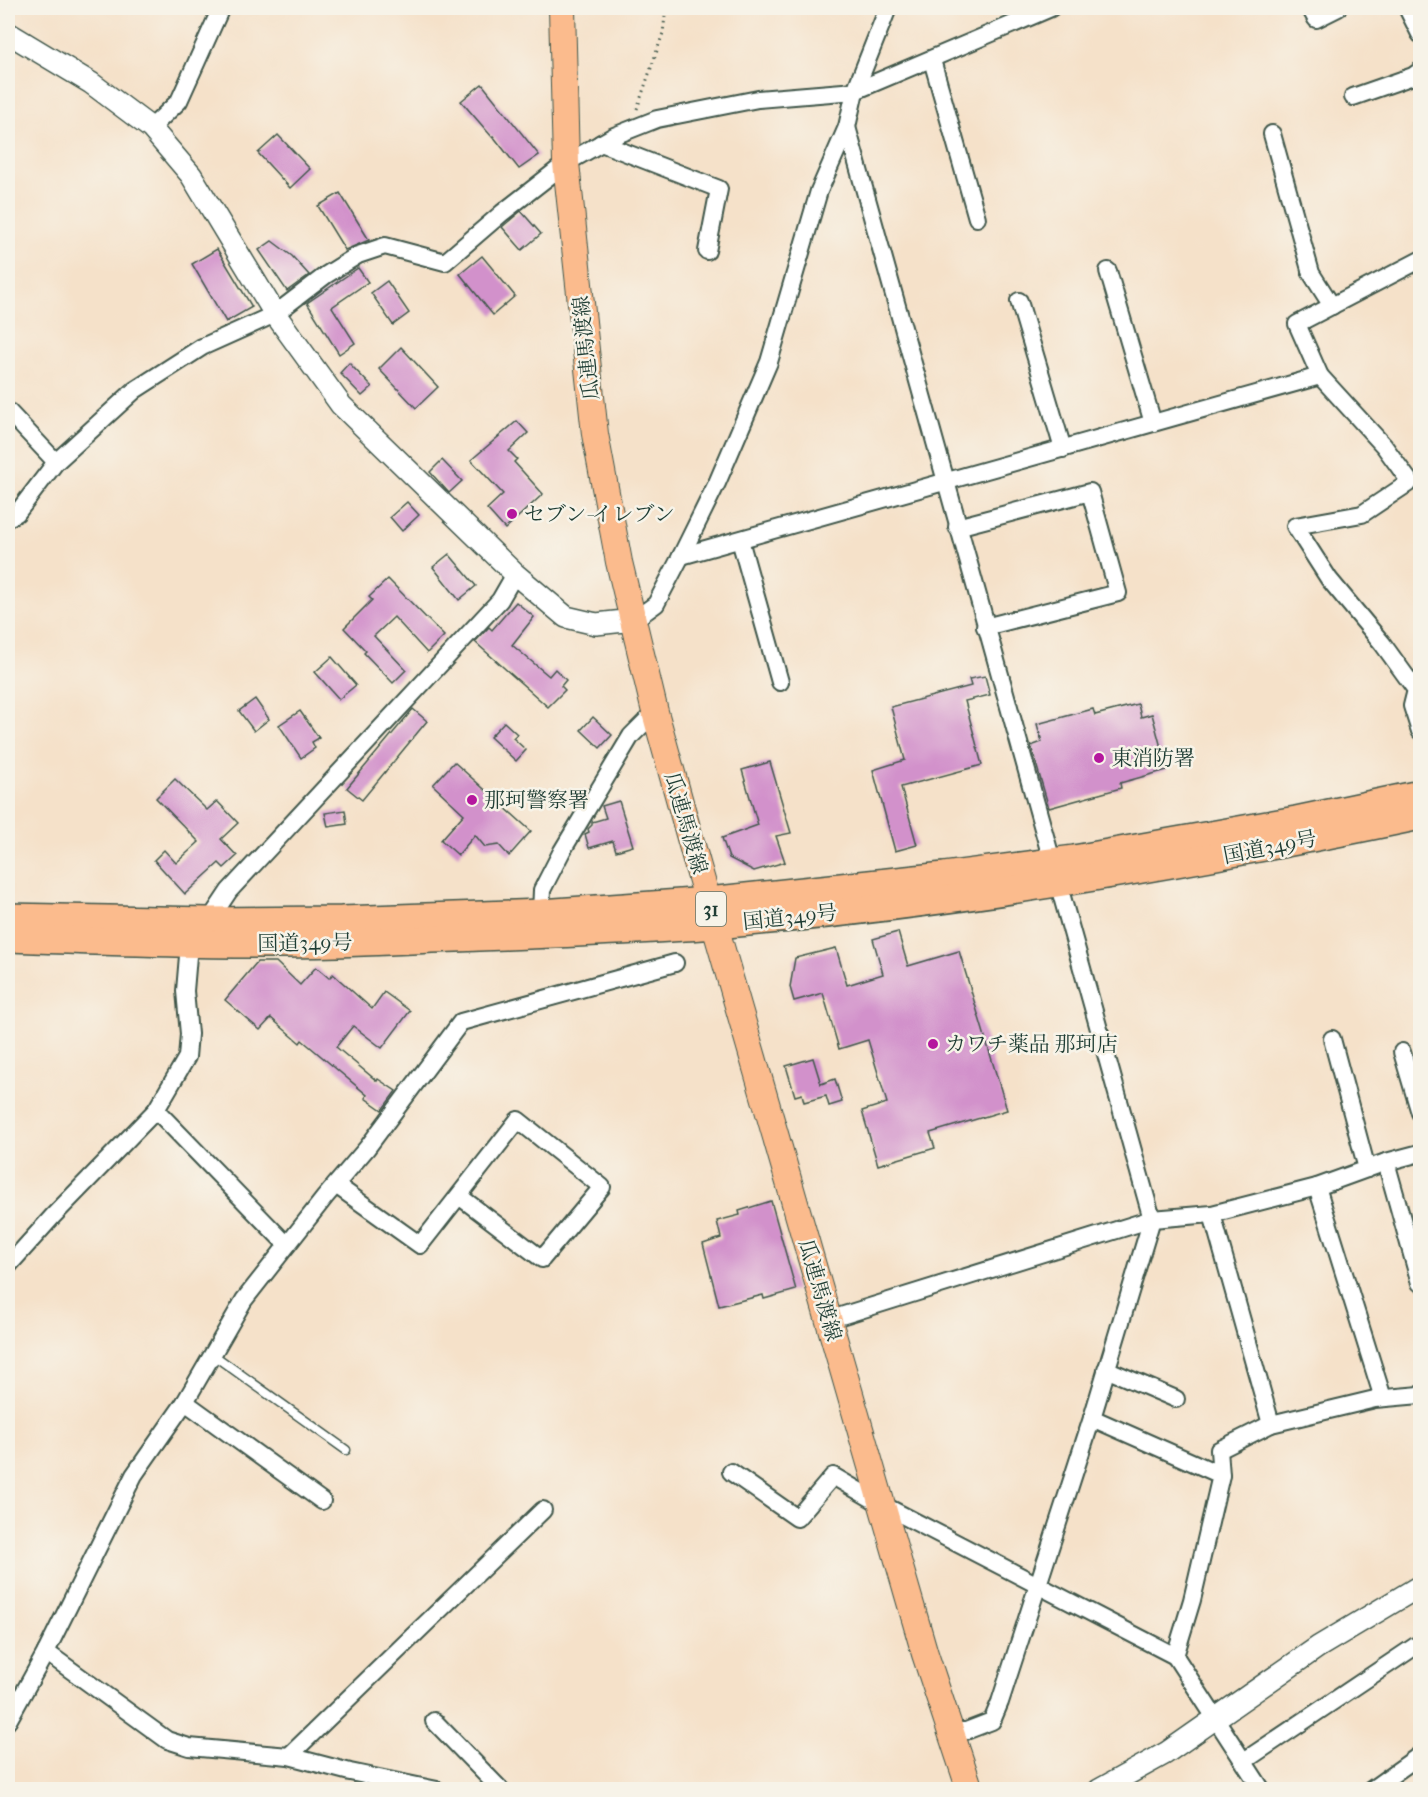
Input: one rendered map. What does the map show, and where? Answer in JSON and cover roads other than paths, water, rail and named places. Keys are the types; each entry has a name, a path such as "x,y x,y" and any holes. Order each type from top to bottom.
{"highway":[{"name":"国道349号","path":"8,917 209,921 341,920 542,913 712,913 945,900 1054,873 1420,794"},
{"name":"国道349号","path":"1054,873 1291,843 1420,816"},
{"name":"国道349号","path":"8,938 189,944 342,943 617,931 712,913"}],"main road":[{"name":"瓜連馬渡線","path":"562,8 566,163 595,434 619,562 655,712 828,1320 949,1731 970,1790"}],"street":[{"path":"151,128 179,101 221,8"},
{"path":"8,33 92,83 151,128 191,175 275,314 341,405 515,574 566,617 596,624 634,620 656,604 717,483 769,362 819,191 847,127 855,92 888,8"},
{"path":"8,518 17,513 56,462 135,390 202,347 275,314 358,255 385,246 445,262 502,213 566,163 628,130 657,119 758,99 855,92 1051,8"},
{"path":"1310,8 1316,19 1338,8"},
{"path":"1407,8 1420,33"},
{"path":"932,60 977,218"},
{"path":"1353,97 1413,76 1420,71"},
{"path":"847,127 1152,1219 1092,1418 1000,1701 992,1721 966,1731 949,1731"},
{"path":"1272,134 1311,273 1332,306"},
{"path":"601,143 719,189 707,251"},
{"path":"1420,260 1298,324 1320,376 1384,446 1410,482 1362,514 1295,526 1329,579 1382,643 1416,690 1412,706 1420,731"},
{"path":"1108,272 1153,423"},
{"path":"1019,301 1063,449"},
{"path":"681,556 1320,376"},
{"path":"8,411 56,462"},
{"path":"957,527 1090,492 1118,593 985,627"},
{"path":"740,540 780,682"},
{"path":"8,1266 156,1110 187,1057 189,1034 185,991 189,944 230,891 500,600 515,574"},
{"path":"542,913 542,890 562,850 631,735 655,712"},
{"path":"8,1721 46,1652 134,1475 185,1402 244,1300 367,1148 461,1022 675,963"},
{"path":"1332,1039 1367,1169"},
{"path":"1402,1052 1420,1113"},
{"path":"156,1110 287,1245"},
{"path":"336,1185 420,1245 518,1120 602,1187 542,1259 459,1196"},
{"path":"828,1320 1152,1219 1212,1214 1317,1187 1386,1162 1420,1153"},
{"path":"1386,1162 1420,1283"},
{"path":"1317,1187 1383,1398"},
{"path":"1212,1214 1271,1424"},
{"path":"1106,1369 1176,1399"},
{"path":"1175,1656 1192,1600 1221,1475 1219,1450 1271,1424 1383,1398 1420,1395"},
{"path":"185,1402 321,1501"},
{"path":"1092,1418 1221,1475"},
{"path":"731,1472 797,1518 833,1476 881,1504 1175,1656 1262,1790"},
{"path":"289,1755 543,1510"},
{"path":"1100,1790 1166,1753 1318,1647 1420,1586"},
{"path":"1244,1761 1420,1643"},
{"path":"46,1652 167,1740 189,1747 289,1755 350,1772 437,1790"},
{"path":"434,1721 501,1790"},
{"path":"1371,1790 1420,1755"}],"lane":[{"path":"212,1354 346,1450"}],"place":[{"name":"セブン-イレブン","path":"512,514"},
{"name":"東消防署","path":"1099,758"},
{"name":"那珂警察署","path":"472,800"},
{"name":"カワチ薬品 那珂店","path":"933,1044"}]}
